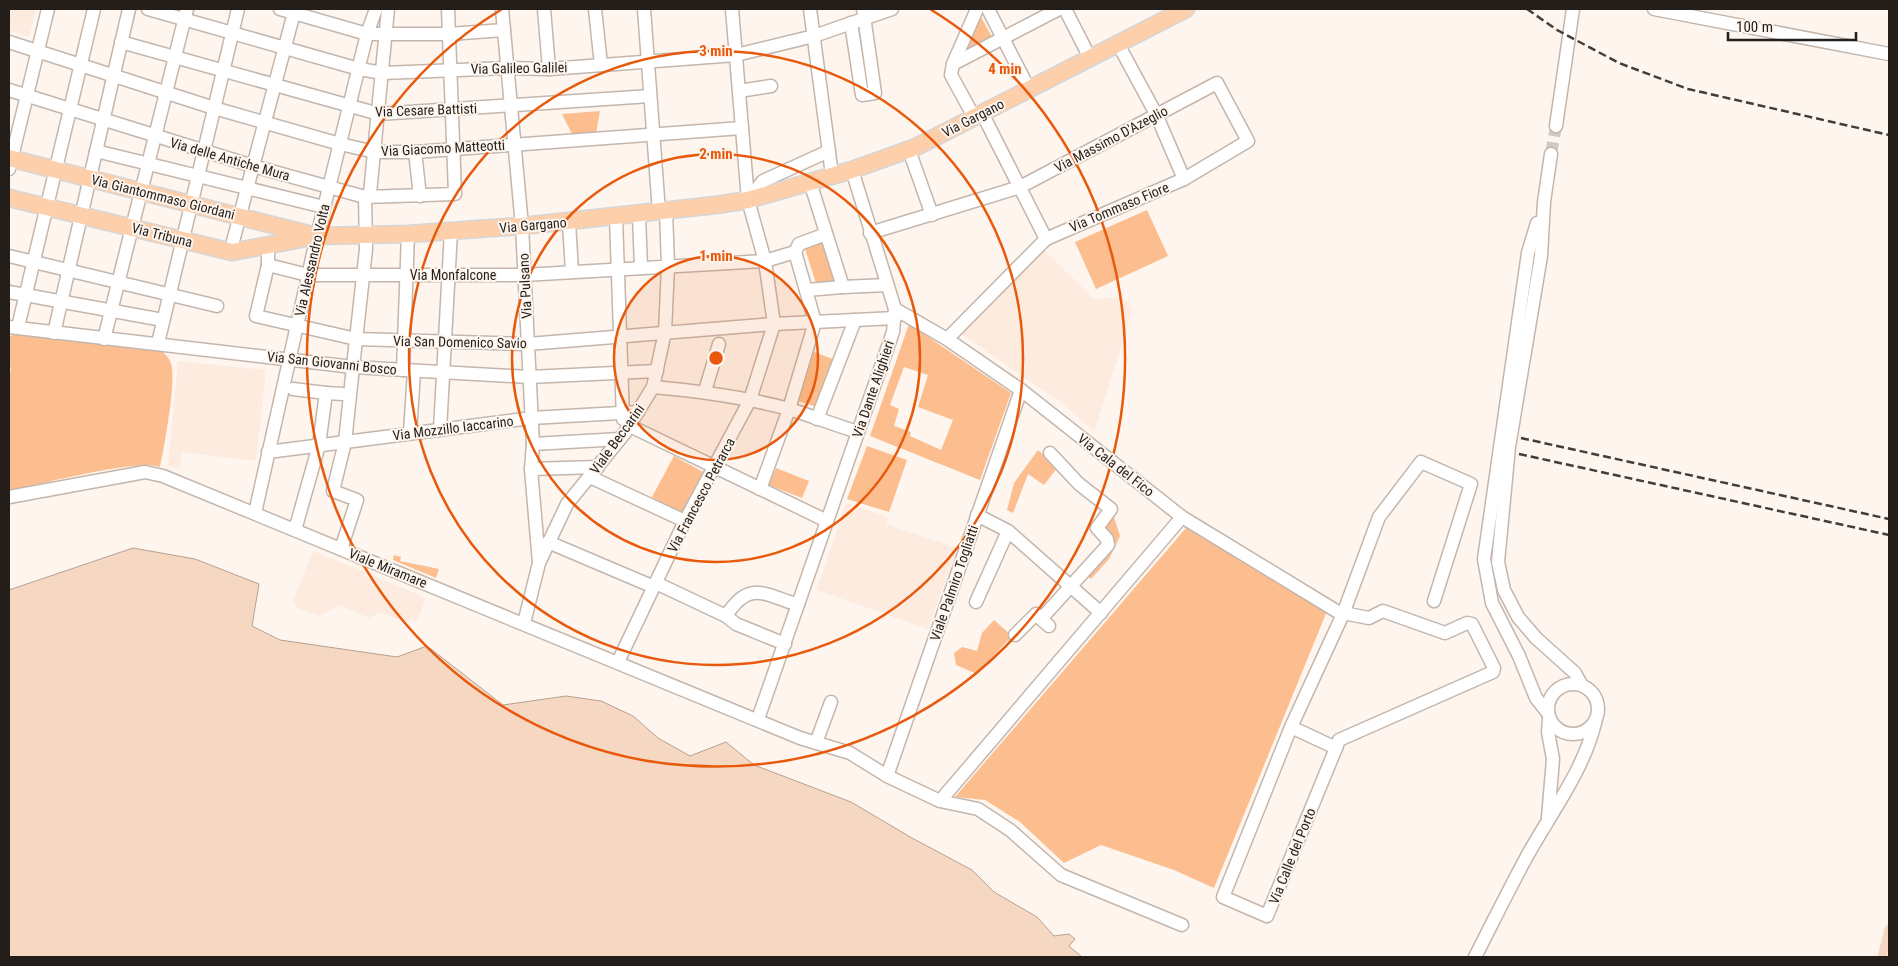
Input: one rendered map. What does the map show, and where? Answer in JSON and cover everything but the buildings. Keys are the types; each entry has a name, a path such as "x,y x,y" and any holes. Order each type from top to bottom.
{"main road":[{"name":"Via Gargano","path":"316,236 408,234 522,226 639,215 748,200 852,170 909,150 1186,9"},
{"name":"Via Giantommaso Giordani","path":"10,162 55,170 316,236"},
{"name":"Via Tribuna","path":"9,198 232,252 316,236"}],"street":[{"path":"10,162 48,9"},
{"path":"13,327 25,295 94,9"},
{"path":"54,332 129,9"},
{"name":"Via Galileo Galilei","path":"148,9 186,14 232,32 284,48 358,69 383,73 508,68 550,69 736,55 814,36 851,23 864,14 892,9"},
{"path":"158,343 238,9"},
{"path":"280,9 294,11 367,34 449,34 504,30"},
{"name":"Via Alessandro Volta","path":"255,513 316,236 367,34 376,9"},
{"path":"342,549 357,500 333,491 345,442 363,275 365,197 370,193 387,35 388,9"},
{"path":"448,9 453,148"},
{"name":"Via Pulsano","path":"502,9 522,226 533,444 531,468 539,563"},
{"path":"544,9 550,69"},
{"path":"595,9 601,65"},
{"name":"Viale Beccarini","path":"524,623 539,563 566,504 625,433 653,387 665,332 668,266 653,133 644,9"},
{"path":"732,9 748,200 765,261 774,324"},
{"path":"810,9 832,176"},
{"path":"977,9 953,64 952,75 1020,187 1046,239"},
{"path":"988,9 1029,89"},
{"path":"953,64 1059,9"},
{"path":"1065,9 1090,58"},
{"path":"1556,126 1573,9"},
{"path":"1654,9 1889,54"},
{"path":"232,246 294,11"},
{"path":"104,339 186,14"},
{"path":"851,23 862,95 875,93 864,14"},
{"name":"Via Giacomo Matteotti","path":"9,42 214,108 374,152 415,152 653,133 742,128"},
{"name":"Via Cesare Battisti","path":"121,42 378,114 452,111 650,96"},
{"name":"Via Tommaso Fiore","path":"947,340 1046,239 1184,179 1156,114 1118,44"},
{"name":"Via Massimo D'Azeglio","path":"870,232 932,215 1020,187 1217,82 1248,141 1184,179"},
{"path":"739,90 771,86"},
{"name":"Via delle Antiche Mura","path":"9,90 204,152 365,197 455,194 453,148"},
{"path":"909,150 932,215"},
{"path":"96,151 324,207"},
{"path":"748,200 763,181 829,151"},
{"path":"415,152 420,196"},
{"path":"1475,957 1526,857 1548,823 1590,743 1599,712 1597,700 1591,690 1581,684 1575,673 1536,638 1518,617 1504,590 1498,562 1509,448 1541,256 1544,202 1551,154"},
{"path":"852,170 895,314"},
{"path":"810,182 843,287"},
{"path":"1544,202 1528,254 1484,559 1492,603 1519,656 1536,698 1558,730 1571,735 1585,732 1595,723"},
{"path":"639,215 641,268"},
{"path":"616,217 619,269 620,373 625,433"},
{"path":"569,222 572,272"},
{"path":"440,430 451,231"},
{"path":"408,234 404,340 409,370 410,434"},
{"name":"Via Monfalcone","path":"268,265 308,275 524,275 765,261 795,252 799,244 826,234"},
{"path":"268,246 268,265"},
{"path":"760,489 789,409 815,322 795,252"},
{"path":"9,256 217,306"},
{"name":"Via San Domenico Savio","path":"268,265 256,316 356,339 528,344 665,332 855,320 895,314"},
{"path":"806,290 886,285"},
{"path":"9,292 163,320"},
{"name":"Via Cala del Fico","path":"895,314 947,340 1021,390 1182,518 1343,614"},
{"name":"Via Dante Alighieri","path":"758,720 893,332 895,314"},
{"path":"817,419 855,320"},
{"name":"Via Francesco Petrarca","path":"618,662 685,521 750,400 774,324"},
{"name":"Via San Giovanni Bosco","path":"13,327 353,367 529,377 656,371"},
{"path":"705,391 719,344"},
{"path":"653,387 705,391 750,400 789,409 858,432"},
{"path":"293,390 343,394"},
{"name":"Viale Palmiro Togliatti","path":"886,776 1021,390"},
{"path":"295,530 319,445 326,393"},
{"name":"Via Mozzillo Iaccarino","path":"268,452 531,418 638,412"},
{"path":"533,444 625,433 715,467 827,521"},
{"path":"1015,635 1036,614 1045,622 1071,584 1108,545 1107,539 1098,528 1111,509 1079,484 1050,453"},
{"name":"Via Calle del Porto","path":"1343,614 1369,618 1383,612 1444,633 1467,623 1472,624 1494,668 1493,672 1339,740 1268,916 1223,897 1291,727 1343,614 1379,517 1422,462 1471,484 1434,601"},
{"path":"531,468 594,472 685,521"},
{"name":"Viale Miramare","path":"9,497 145,472 163,476 758,720 816,743 850,753 886,776 940,801 978,809 1010,830 1061,874 1182,925"},
{"path":"977,515 1008,531 1101,612"},
{"path":"940,801 1182,518"},
{"path":"976,602 1008,531"},
{"path":"548,542 655,585 726,616 736,624 785,644"},
{"path":"726,616 734,603 744,595 756,592 798,605"},
{"path":"1548,823 1552,759 1548,732 1551,696 1559,688 1569,684 1581,684"},
{"path":"816,743 831,702"},
{"path":"1291,727 1336,748"}],"shaded area":[{"path":"9,9 36,9 29,37 9,30"},
{"path":"981,17 992,37 964,52"},
{"path":"600,111 596,134 573,136 562,114"},
{"path":"1147,210 1168,256 1096,289 1075,242"},
{"path":"823,240 837,282 816,283 804,246"},
{"path":"1044,250 1094,299 1121,297 1130,305 1132,312 1094,432 1065,405 960,333"},
{"path":"909,324 1011,393 980,480 870,436","holes":["904,367 928,375 918,407 953,420 941,450 910,436 911,432 894,426 899,409 890,405"]},
{"path":"15,333 87,343 153,348 164,353 170,361 172,381 170,412 160,467 148,465 110,469 9,490 9,380 11,368 9,365 9,337"},
{"path":"814,352 833,359 817,407 798,401"},
{"path":"178,361 266,370 256,461 182,452 180,468 168,466"},
{"path":"867,446 907,460 889,512 847,499"},
{"path":"1038,450 1058,467 1044,485 1028,474 1013,513 1007,510 1014,483"},
{"path":"674,456 705,473 683,514 652,497"},
{"path":"776,468 809,481 802,498 769,485"},
{"path":"846,503 889,517 886,524 957,548 928,629 817,590"},
{"path":"1112,511 1120,536 1109,559 1091,579 1085,573 1110,547 1101,530"},
{"path":"1186,528 1327,611 1214,888 1174,870 1101,845 1064,863 1020,822 985,800 955,797"},
{"path":"133,548 195,559 259,584 252,626 280,640 397,657 427,646 503,705 566,696 601,701 633,716 658,738 690,756 726,742 754,765 851,802 972,870 994,892 1037,917 1054,936 1069,934 1075,939 1069,946 1082,957 9,957 9,590"},
{"path":"313,551 365,572 364,575 371,578 372,575 426,598 417,621 412,619 407,623 380,612 369,618 340,605 319,616 296,607 293,600"},
{"path":"394,555 401,557 400,561 439,569 436,578 393,560"},
{"path":"994,620 1012,636 977,674 956,665 954,653 962,647 977,651 982,633"}],"waterway":[{"path":"1882,957 1889,929"}],"tunnel":[{"path":"1551,154 1556,126"}],"railway":[{"path":"1527,9 1557,30 1619,63 1688,89 1889,135"},
{"path":"1521,438 1889,519"},
{"path":"1519,454 1889,535"}]}
